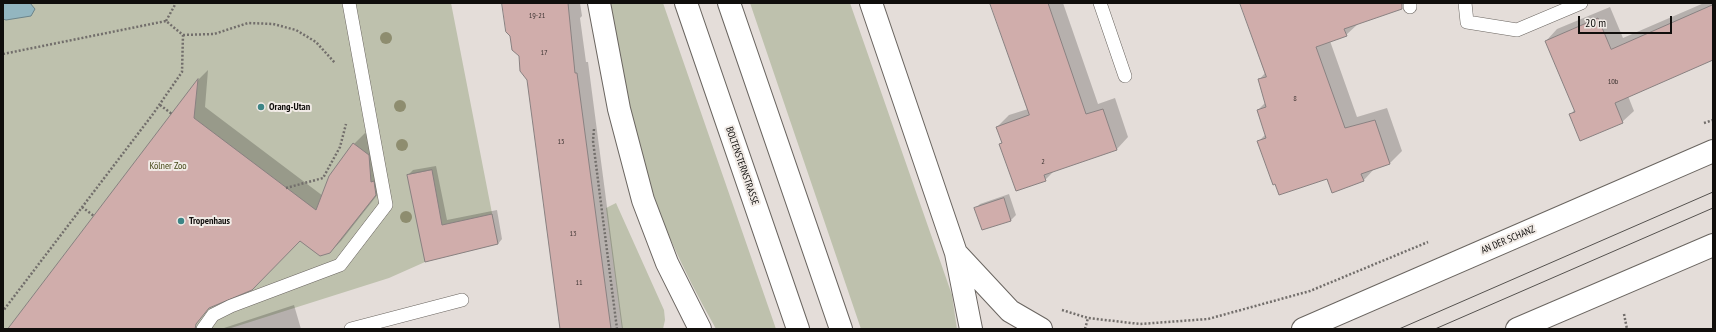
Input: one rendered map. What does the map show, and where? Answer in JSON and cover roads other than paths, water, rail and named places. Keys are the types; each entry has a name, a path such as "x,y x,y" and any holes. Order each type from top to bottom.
{"main road":[{"path":"599,3 619,109 643,200 667,263 699,329"},
{"name":"BOLTENSTERNSTRASSE","path":"686,3 798,329"},
{"path":"729,3 840,329"},
{"path":"870,3 956,253 971,329"},
{"name":"AN DER SCHANZ","path":"1303,329 1713,151"},
{"path":"1517,329 1713,245"},
{"path":"956,253 1010,311 1041,329"}],"lane":[{"path":"203,329 213,315 230,306 340,265 386,205 350,3"},
{"path":"1100,3 1125,76"},
{"path":"1465,3 1467,22 1517,30 1581,3"},
{"path":"351,329 462,300"}],"water":[{"path":"3,3 30,3 35,9 31,16 6,20 3,19"}],"tram line":[{"path":"1399,329 1713,192"},
{"path":"1435,329 1713,208"}],"place":[{"name":"Orang-Utan","path":"261,107"},
{"name":"Tropenhaus","path":"181,221"}],"park label":[{"name":"Kölner Zoo","path":"168,166"}]}
